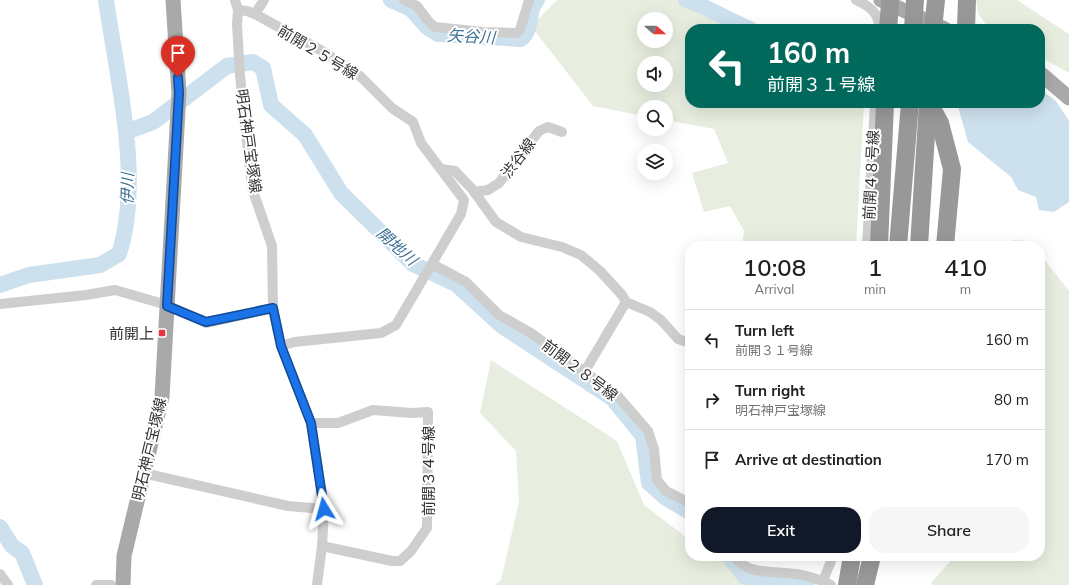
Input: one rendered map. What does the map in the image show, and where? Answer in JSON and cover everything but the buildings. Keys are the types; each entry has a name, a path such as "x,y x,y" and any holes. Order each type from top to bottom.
{"highway":[{"path":"966,24 967,0"},
{"path":"893,24 911,4"},
{"path":"899,24 899,20 911,4"},
{"path":"911,4 913,24"},
{"path":"911,4 928,24"},
{"path":"879,241 885,108"},
{"path":"898,241 910,108"},
{"path":"919,241 928,109"},
{"path":"928,109 940,123 952,169 945,241"},
{"path":"847,585 851,561"},
{"path":"865,585 871,561"}],"main road":[{"name":"明石神戸宝塚線","path":"124,585 124,556 162,397 178,104 173,0"},
{"path":"911,4 938,24"},
{"path":"1045,77 1069,98"}],"street":[{"name":"明石神戸宝塚線","path":"235,0 238,10 240,66 252,188 272,246 273,308 281,346 311,423 324,509 322,546 317,585"},
{"path":"255,14 264,0"},
{"path":"404,0 419,3 429,22 435,27 476,32 516,33 520,30 529,0"},
{"path":"856,0 870,7 876,15 878,24"},
{"name":"前開２５号線","path":"238,10 255,14 324,52 361,77 392,108 413,122 421,143 464,200 461,214 396,325 381,333 294,342 281,346"},
{"name":"前開４８号線","path":"867,241 875,108"},
{"name":"渋谷線","path":"474,192 488,190 499,183 539,132 548,127 562,132"},
{"path":"441,169 455,171 474,192 496,222 521,237 562,247 581,255 600,271 622,295 626,302 650,312 678,339 685,341"},
{"name":"前開２８号線","path":"432,265 466,282 499,315 531,333 617,395 648,430 654,449 656,480 666,491 685,500"},
{"path":"0,304 86,295 115,290 167,306 206,322 273,308"},
{"path":"585,371 626,302"},
{"name":"前開３４号線","path":"311,423 338,423 373,410 412,413 428,412 427,528 411,550 400,561 392,561 322,546"},
{"path":"143,473 288,506 324,509"},
{"path":"738,561 741,564 760,572 808,576 827,583 832,561"},
{"path":"0,574 8,585"},
{"path":"96,585 111,585"}],"green space":[{"path":"557,0 677,0 745,24 685,24 685,108 864,108 856,241 743,241 744,231 730,206 704,212 692,173 728,163 714,129 673,121 673,100 637,100 637,115 593,106 531,26"},
{"path":"976,0 1017,0 1069,34 1069,73 1045,60 1045,24 986,24 978,13"},
{"path":"1045,260 1069,291 1069,585 933,585 931,583 951,561 1045,561"},
{"path":"491,360 617,441 644,505 685,536 685,561 726,561 772,585 494,585 501,580 519,502 516,451 480,413"}],"water":[{"path":"1045,93 1056,101 1069,121 1069,202 1054,212 1039,210 1036,197 1018,190 1011,177 968,142 958,108 1045,108"}],"waterway":[{"name":"伊川","path":"0,285 29,275 100,265 119,254 126,225 129,194 128,161 126,128 106,0"},
{"name":"矢谷川","path":"391,0 411,9 427,27 438,34 521,39 525,35 529,25 532,9 537,0"},
{"name":"矢谷川","path":"686,0 739,24"},
{"name":"開地川","path":"126,132 153,122 227,66 253,62 263,68 271,105 305,135 341,193 413,264 456,284 502,326 612,398 643,436 649,483 666,498 685,509"},
{"name":"伊川","path":"0,527 12,546 22,553 35,585"},
{"name":"開地川","path":"733,561 745,577 789,579 807,585"}],"place":[{"name":"前開上","path":"162,333"}],"route":[{"path":"178,77 179,93 167,306 206,322 273,308 281,346 311,423 324,509"}]}
